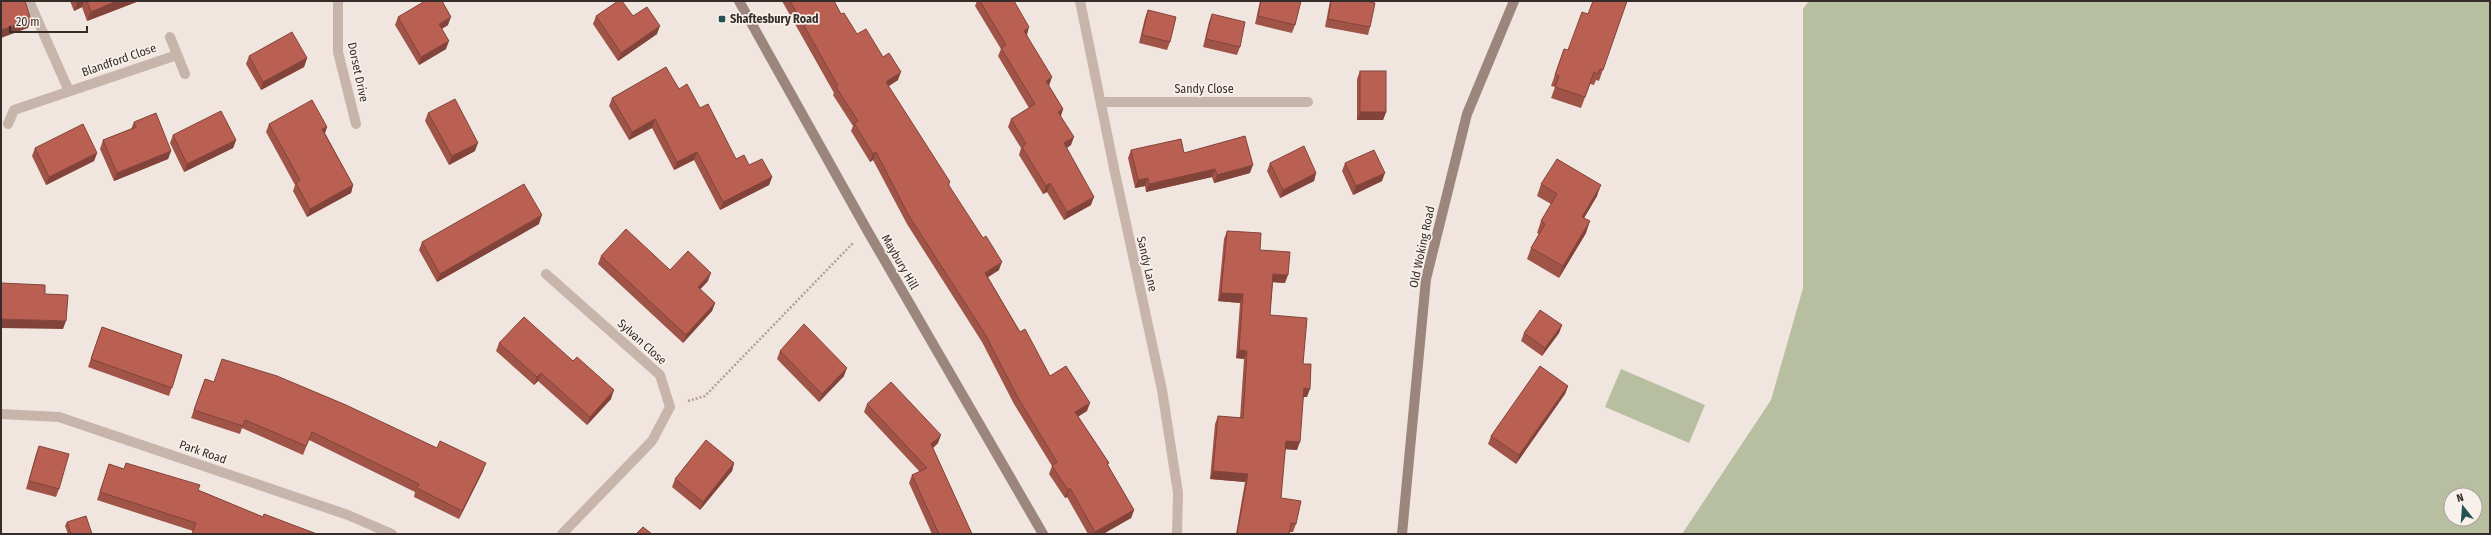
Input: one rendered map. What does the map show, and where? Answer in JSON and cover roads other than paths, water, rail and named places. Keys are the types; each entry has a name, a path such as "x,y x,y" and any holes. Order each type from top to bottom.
{"street":[{"path":"29,1 69,91"},
{"name":"Dorset Drive","path":"338,1 338,52 356,124"},
{"name":"Maybury Hill","path":"739,1 867,230 1043,534"},
{"name":"Sandy Lane","path":"1080,1 1162,390 1178,493 1177,534"},
{"name":"Old Woking Road","path":"1402,534 1426,279 1468,114 1514,1"},
{"name":"Blandford Close","path":"170,37 185,74"},
{"name":"Blandford Close","path":"8,124 14,110 177,54"},
{"name":"Sandy Close","path":"1101,102 1308,102"},
{"name":"Sylvan Close","path":"546,274 660,375 670,407 652,441 562,534"},
{"name":"Park Road","path":"1,414 59,417 333,510 392,534"}],"place":[{"name":"Shaftesbury Road","path":"722,19"}]}
